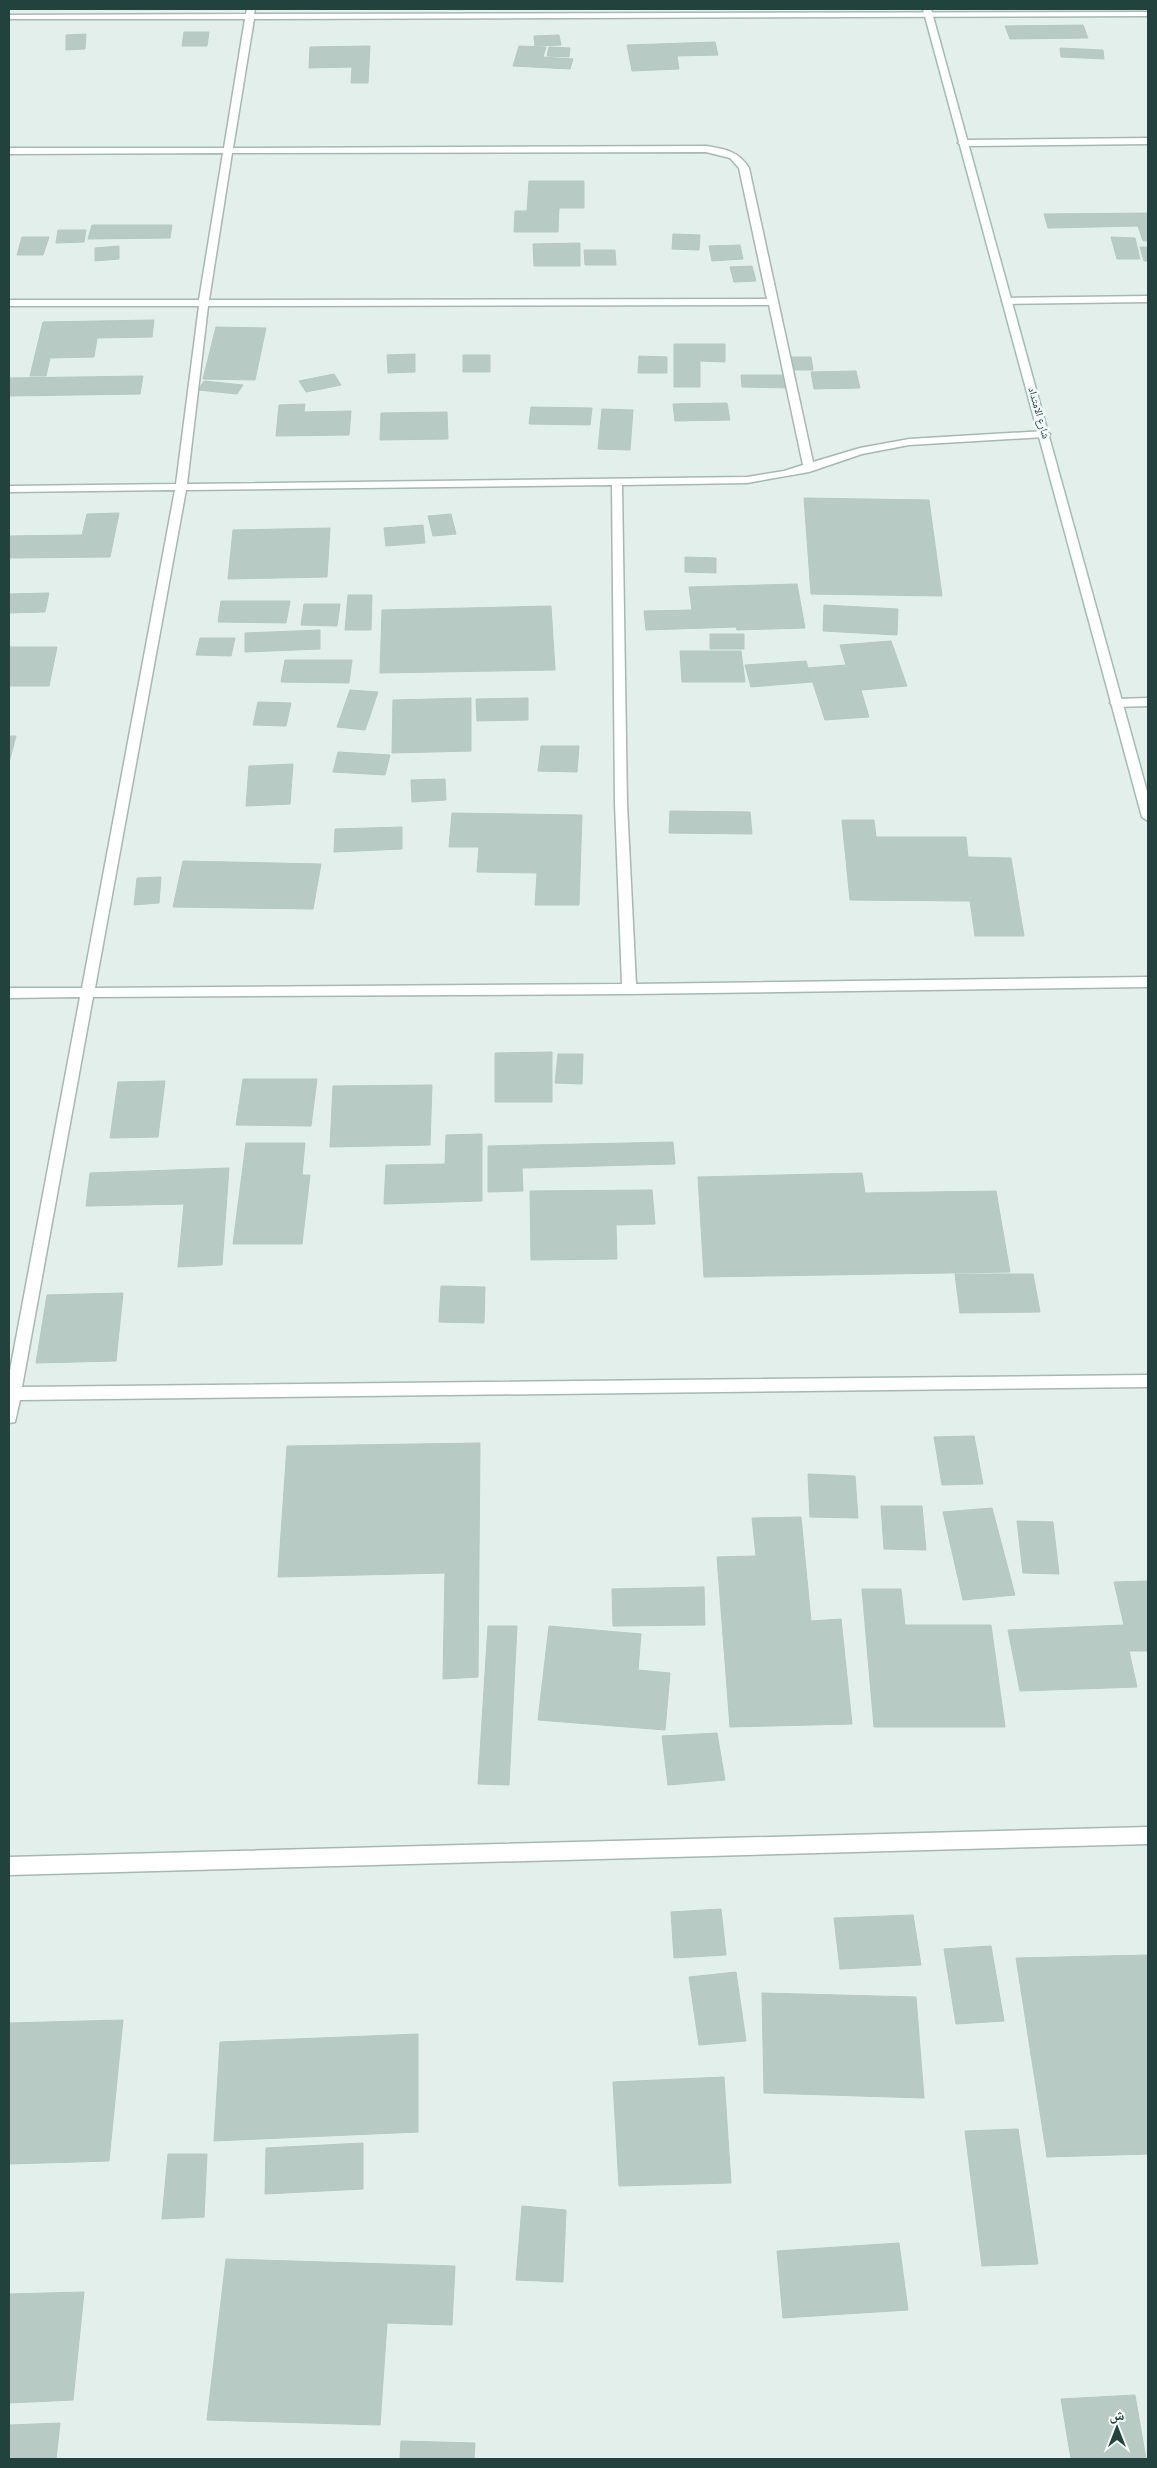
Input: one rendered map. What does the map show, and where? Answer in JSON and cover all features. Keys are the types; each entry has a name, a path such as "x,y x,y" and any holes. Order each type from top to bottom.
{"street":[{"path":"9,1416 11,1394 89,991 181,487 204,302 251,12"},
{"path":"9,16 251,12 928,12 1148,14"},
{"name":"شارع الامتداد","path":"928,12 1045,434 1148,817"},
{"path":"963,143 1148,141"},
{"path":"9,151 706,149 728,152 740,159 744,168 809,469"},
{"path":"1007,301 1148,299"},
{"path":"9,303 774,302"},
{"path":"9,489 746,480 809,469 860,451 909,442 1045,434"},
{"path":"616,482 621,804 629,989"},
{"path":"1116,703 1148,702"},
{"path":"9,993 629,989 1148,982"},
{"path":"11,1394 1148,1380"},
{"path":"9,1866 1148,1835"}],"building":[{"path":"1083,25 1088,38 1010,39 1005,26"},
{"path":"184,32 209,32 207,46 182,46"},
{"path":"86,34 85,49 66,50 66,35"},
{"path":"559,35 561,45 535,46 534,36"},
{"path":"715,42 718,55 677,56 679,69 632,71 627,45"},
{"path":"370,46 368,83 351,83 352,67 309,68 310,47"},
{"path":"519,46 546,47 543,57 573,59 570,69 513,66"},
{"path":"549,47 570,48 569,57 547,56"},
{"path":"1060,48 1103,50 1104,59 1061,57"},
{"path":"529,181 584,181 584,208 559,208 558,232 514,232 515,211 527,211"},
{"path":"1148,213 1148,241 1143,241 1138,226 1048,228 1044,214"},
{"path":"92,225 172,225 170,238 88,239"},
{"path":"58,230 86,230 84,242 56,243"},
{"path":"673,234 700,235 699,250 672,249"},
{"path":"22,237 49,237 43,255 17,255"},
{"path":"1111,237 1135,238 1140,259 1117,259"},
{"path":"580,243 580,266 534,266 533,244"},
{"path":"740,245 743,259 712,261 709,246"},
{"path":"119,246 119,259 95,261 95,248"},
{"path":"1140,247 1148,247 1148,261 1144,261"},
{"path":"584,250 615,250 616,265 585,265"},
{"path":"752,266 756,281 734,282 730,267"},
{"path":"154,320 152,337 97,338 94,357 50,358 46,376 30,376 43,322"},
{"path":"216,327 266,328 255,380 203,379"},
{"path":"674,344 725,344 725,362 700,361 700,387 674,387"},
{"path":"415,354 415,372 388,373 387,355"},
{"path":"463,355 490,355 490,372 463,372"},
{"path":"639,356 667,357 667,373 638,373"},
{"path":"783,357 811,357 813,370 785,370"},
{"path":"856,371 860,388 814,389 811,372"},
{"path":"334,374 341,385 306,392 299,381"},
{"path":"741,375 790,375 790,388 742,387"},
{"path":"143,376 140,394 9,396 9,378"},
{"path":"204,381 243,385 237,394 198,390"},
{"path":"727,403 730,420 675,421 673,404"},
{"path":"305,404 304,412 351,411 349,435 276,436 279,405"},
{"path":"531,407 592,408 590,425 529,424"},
{"path":"602,409 633,410 630,450 598,449"},
{"path":"447,412 448,439 380,440 381,413"},
{"path":"804,498 929,500 942,596 811,594"},
{"path":"119,513 110,557 9,558 9,536 82,535 87,514"},
{"path":"451,514 456,534 433,536 428,516"},
{"path":"423,525 425,543 386,546 384,528"},
{"path":"330,528 327,577 228,579 233,530"},
{"path":"685,557 716,558 716,573 685,572"},
{"path":"797,584 805,628 737,630 736,627 646,630 644,611 692,610 689,587"},
{"path":"49,593 45,612 9,613 9,594"},
{"path":"348,595 372,595 371,630 345,630"},
{"path":"221,601 290,601 286,623 218,622"},
{"path":"304,604 340,604 337,626 301,625"},
{"path":"824,605 898,609 897,635 823,631"},
{"path":"551,606 555,670 380,673 382,610"},
{"path":"320,630 320,649 245,652 245,633"},
{"path":"710,634 744,634 744,649 710,649"},
{"path":"200,638 235,638 231,656 196,655"},
{"path":"891,641 907,686 861,690 869,717 825,720 808,668 846,665 840,645"},
{"path":"9,647 57,647 49,686 9,686"},
{"path":"680,651 741,651 745,682 682,682"},
{"path":"285,660 352,660 349,683 281,682"},
{"path":"806,661 812,682 751,687 745,665"},
{"path":"350,690 378,692 365,730 337,727"},
{"path":"471,698 471,751 392,753 393,700"},
{"path":"528,698 528,720 477,721 476,699"},
{"path":"258,702 291,703 286,726 253,725"},
{"path":"9,736 16,736 9,763"},
{"path":"541,746 579,746 577,772 538,771"},
{"path":"338,752 390,755 385,775 333,772"},
{"path":"293,764 290,804 246,806 249,766"},
{"path":"445,779 446,800 412,802 411,780"},
{"path":"670,811 750,812 752,834 669,833"},
{"path":"452,813 582,815 579,905 535,905 537,873 477,872 479,847 449,847"},
{"path":"842,820 874,820 876,837 966,837 968,857 1011,858 1024,936 975,936 970,901 850,900"},
{"path":"402,827 402,849 334,852 335,829"},
{"path":"183,861 321,864 313,909 173,907"},
{"path":"161,877 159,903 134,905 137,878"},
{"path":"552,1052 552,1102 495,1102 495,1053"},
{"path":"558,1054 583,1054 582,1084 555,1083"},
{"path":"243,1079 317,1079 311,1126 236,1125"},
{"path":"165,1081 158,1137 110,1138 118,1082"},
{"path":"432,1085 430,1145 330,1147 333,1086"},
{"path":"482,1134 482,1201 384,1204 386,1165 445,1164 446,1135"},
{"path":"673,1142 675,1164 522,1168 523,1191 488,1192 488,1146"},
{"path":"246,1143 305,1143 302,1175 310,1175 302,1244 233,1244"},
{"path":"229,1168 222,1265 178,1267 184,1204 86,1206 90,1173"},
{"path":"862,1173 865,1193 996,1191 1010,1272 704,1277 698,1177"},
{"path":"652,1190 655,1224 616,1225 617,1259 531,1260 530,1191"},
{"path":"955,1274 1033,1274 1040,1312 960,1313"},
{"path":"441,1286 485,1287 484,1323 439,1322"},
{"path":"123,1293 116,1361 36,1363 47,1295"},
{"path":"974,1436 983,1484 942,1485 934,1437"},
{"path":"480,1443 478,1677 443,1679 445,1573 278,1577 287,1446"},
{"path":"808,1474 855,1476 858,1518 810,1517"},
{"path":"881,1506 922,1506 926,1550 884,1549"},
{"path":"992,1508 1015,1595 963,1600 943,1512"},
{"path":"801,1517 811,1621 841,1619 852,1724 730,1727 717,1557 756,1556 752,1518"},
{"path":"1017,1521 1053,1522 1059,1574 1023,1573"},
{"path":"1148,1581 1148,1651 1129,1651 1137,1687 1020,1691 1008,1630 1124,1625 1114,1582"},
{"path":"704,1587 705,1625 613,1626 612,1589"},
{"path":"862,1589 901,1589 905,1625 991,1625 1005,1727 874,1727"},
{"path":"488,1626 517,1626 509,1785 478,1784"},
{"path":"549,1626 641,1634 638,1670 670,1673 665,1730 538,1720"},
{"path":"717,1733 725,1780 668,1785 662,1736"},
{"path":"721,1909 726,1955 674,1958 671,1912"},
{"path":"913,1915 921,1965 840,1969 834,1918"},
{"path":"991,1946 1004,2021 956,2024 944,1949"},
{"path":"1148,1955 1148,2154 1047,2157 1016,1958"},
{"path":"736,1972 746,2041 699,2045 689,1977"},
{"path":"762,1993 916,1997 924,2098 764,2093"},
{"path":"123,2020 109,2161 9,2164 9,2023"},
{"path":"418,2034 418,2132 214,2141 220,2042"},
{"path":"724,2077 731,2183 619,2186 613,2082"},
{"path":"1018,2129 1038,2264 982,2266 965,2131"},
{"path":"363,2143 363,2189 265,2194 266,2148"},
{"path":"168,2154 207,2154 204,2217 162,2219"},
{"path":"522,2206 566,2210 563,2282 516,2280"},
{"path":"899,2243 908,2310 783,2318 777,2251"},
{"path":"226,2259 455,2266 452,2325 387,2323 380,2425 207,2420"},
{"path":"84,2292 73,2400 9,2403 9,2294"},
{"path":"1135,2395 1146,2459 1071,2459 1061,2399"},
{"path":"60,2423 56,2459 9,2459 10,2425"},
{"path":"401,2441 475,2443 474,2459 400,2459"}]}
